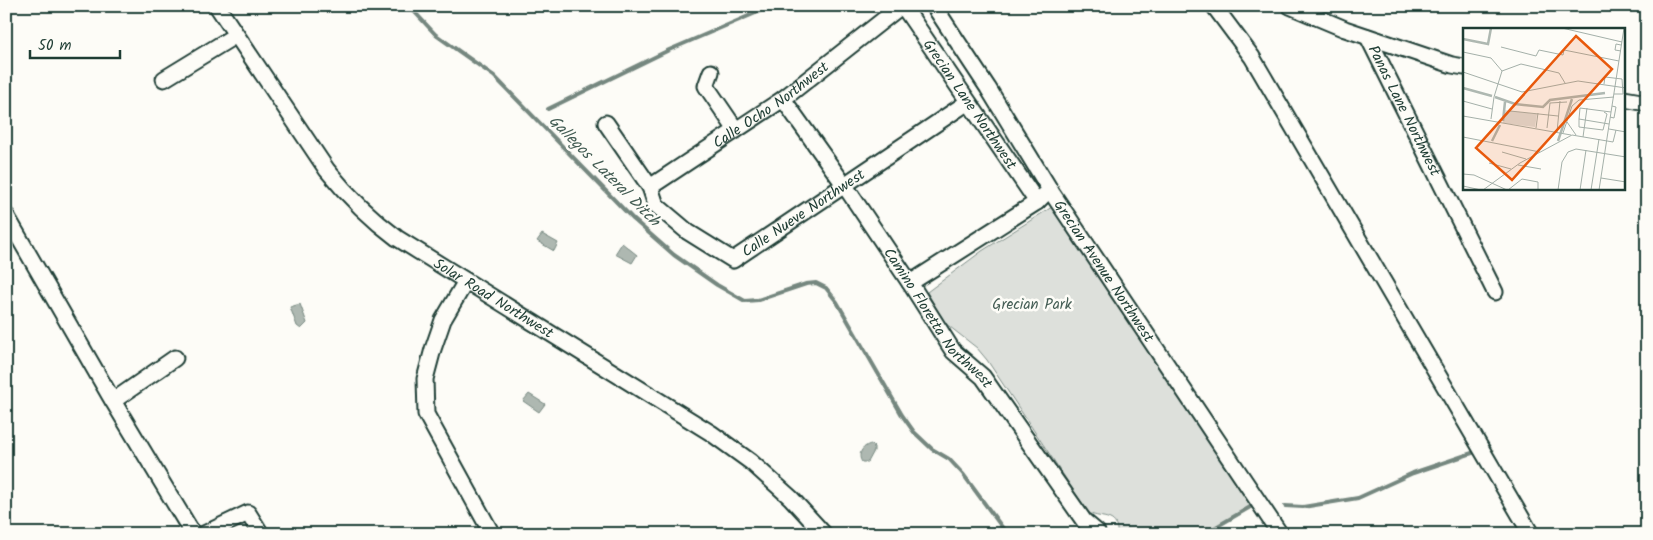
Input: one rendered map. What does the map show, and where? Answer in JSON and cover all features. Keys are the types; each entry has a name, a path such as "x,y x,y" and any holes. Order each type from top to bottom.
{"street":[{"name":"Solar Road Northwest","path":"216,6 327,170 348,195 381,226 397,238 711,433 751,462 791,498 824,534"},
{"name":"Calle Ocho Northwest","path":"650,187 783,99 902,6"},
{"name":"Grecian Lane Northwest","path":"902,6 1037,202"},
{"name":"Grecian Avenue Northwest","path":"934,6 988,88 1049,189 1280,534"},
{"path":"1214,6 1252,57 1531,534"},
{"path":"1290,6 1368,37 1452,65 1463,67"},
{"path":"164,79 236,35"},
{"name":"Panas Lane Northwest","path":"1368,37 1495,292"},
{"path":"711,72 706,86 736,130"},
{"name":"Camino Floretta Northwest","path":"783,99 845,186 953,351 983,377 1084,521 1097,532"},
{"path":"1626,99 1647,103"},
{"name":"Calle Nueve Northwest","path":"650,187 656,205 688,232 732,260 968,102"},
{"path":"606,123 650,187"},
{"path":"910,283 1037,202 1049,189"},
{"path":"6,215 112,401 193,534"},
{"path":"466,281 443,320 433,349 425,379 426,414 492,534"},
{"path":"112,401 176,358"},
{"path":"204,534 248,513 261,534"}],"green space":[{"name":"Grecian Park","path":"1052,207 1252,506 1201,534 1117,534 1115,522 1088,512 987,360 977,348 945,323 927,292 982,251"}],"shaded area":[{"path":"542,234 558,243 554,251 537,241"},
{"path":"622,243 637,255 632,263 615,254"},
{"path":"300,304 307,323 301,329 297,326 290,307"},
{"path":"529,394 545,404 539,412 523,401"},
{"path":"871,444 874,447 874,451 868,462 862,462 860,457 861,451"}],"waterway":[{"name":"Gallegos Lateral Ditch","path":"409,6 436,35 494,76 633,219 674,255 717,285 745,301 758,300 806,284 816,283 826,288 837,302 902,415 914,432 932,449 949,459 963,474 1007,534"},
{"path":"548,109 669,50 772,6"},
{"path":"1285,506 1303,507 1358,498 1413,473 1478,451"},
{"path":"1204,534 1252,506"}]}
